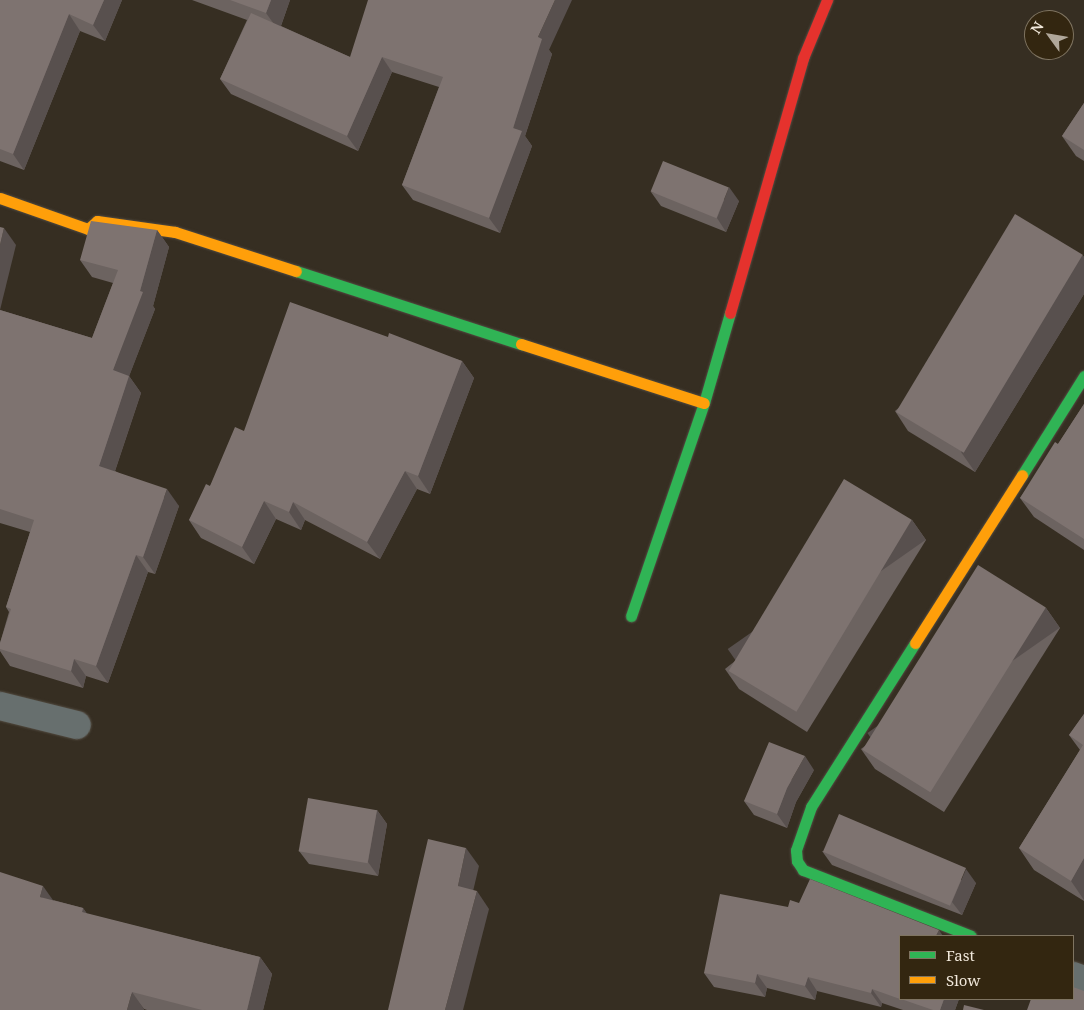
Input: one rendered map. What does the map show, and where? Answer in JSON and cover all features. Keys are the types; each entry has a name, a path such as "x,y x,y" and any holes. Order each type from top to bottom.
{"street":[{"path":"631,616 704,403 803,58 827,0"},
{"path":"0,198 88,229 96,221 176,232 704,403"},
{"path":"968,935 803,870 796,862 796,850 811,807 1084,376"},
{"path":"0,706 77,725"}],"building":[{"path":"0,0 104,0 93,25 69,14 13,154 0,149"},
{"path":"230,0 271,0 266,13"},
{"path":"368,0 555,0 538,37 542,39 513,128 522,131 489,218 402,185 443,77 382,57 347,136 220,79 251,13 350,57"},
{"path":"1084,103 1084,150 1062,136"},
{"path":"663,161 729,188 716,218 651,192"},
{"path":"1015,214 1083,255 964,453 896,412"},
{"path":"91,221 157,230 140,291 143,292 113,370 129,376 99,466 167,489 143,557 136,555 96,666 74,659 71,671 0,649 0,643 11,609 6,607 34,520 0,509 0,310 92,338 118,270 80,260"},
{"path":"0,227 4,228 0,245"},
{"path":"290,302 388,337 389,333 462,361 418,476 405,471 367,542 293,502 289,512 264,501 242,547 189,520 206,484 210,486 235,427 244,431"},
{"path":"1084,404 1084,539 1020,498 1055,442 1058,444"},
{"path":"844,479 912,520 796,712 729,671"},
{"path":"978,565 1046,607 930,792 862,750"},
{"path":"1084,714 1084,858 1071,881 1019,848 1083,745 1069,735"},
{"path":"769,742 805,756 787,788 777,814 744,801"},
{"path":"308,798 377,810 368,863 299,851"},
{"path":"839,814 966,868 950,906 823,852"},
{"path":"428,839 466,848 458,886 477,891 445,1010 388,1010"},
{"path":"0,872 43,886 40,897 83,908 82,912 260,957 247,1010 202,1010 132,992 127,1010 0,1010"},
{"path":"810,879 939,930 936,935 899,935 899,999 872,989 871,993 808,977 805,986 757,974 755,983 704,973 720,894 788,907 790,900 799,903"},
{"path":"1074,987 1084,991 1084,1010 1027,1010 1031,1000 1074,1000"},
{"path":"904,1000 944,1000 940,1010 933,1010"},
{"path":"964,1005 984,1010 963,1010"}],"traffic: fast":[{"path":"296,271 521,344"},
{"path":"631,616 704,403 730,313"},
{"path":"1022,475 1084,376"},
{"path":"915,643 811,807 796,850 797,861 803,870 968,935"}],"traffic: slow":[{"path":"0,198 88,229 97,221 175,232 296,271"},
{"path":"521,344 704,403"},
{"path":"915,643 1022,475"}],"traffic: jam":[{"path":"730,313 803,58 827,0"}]}
